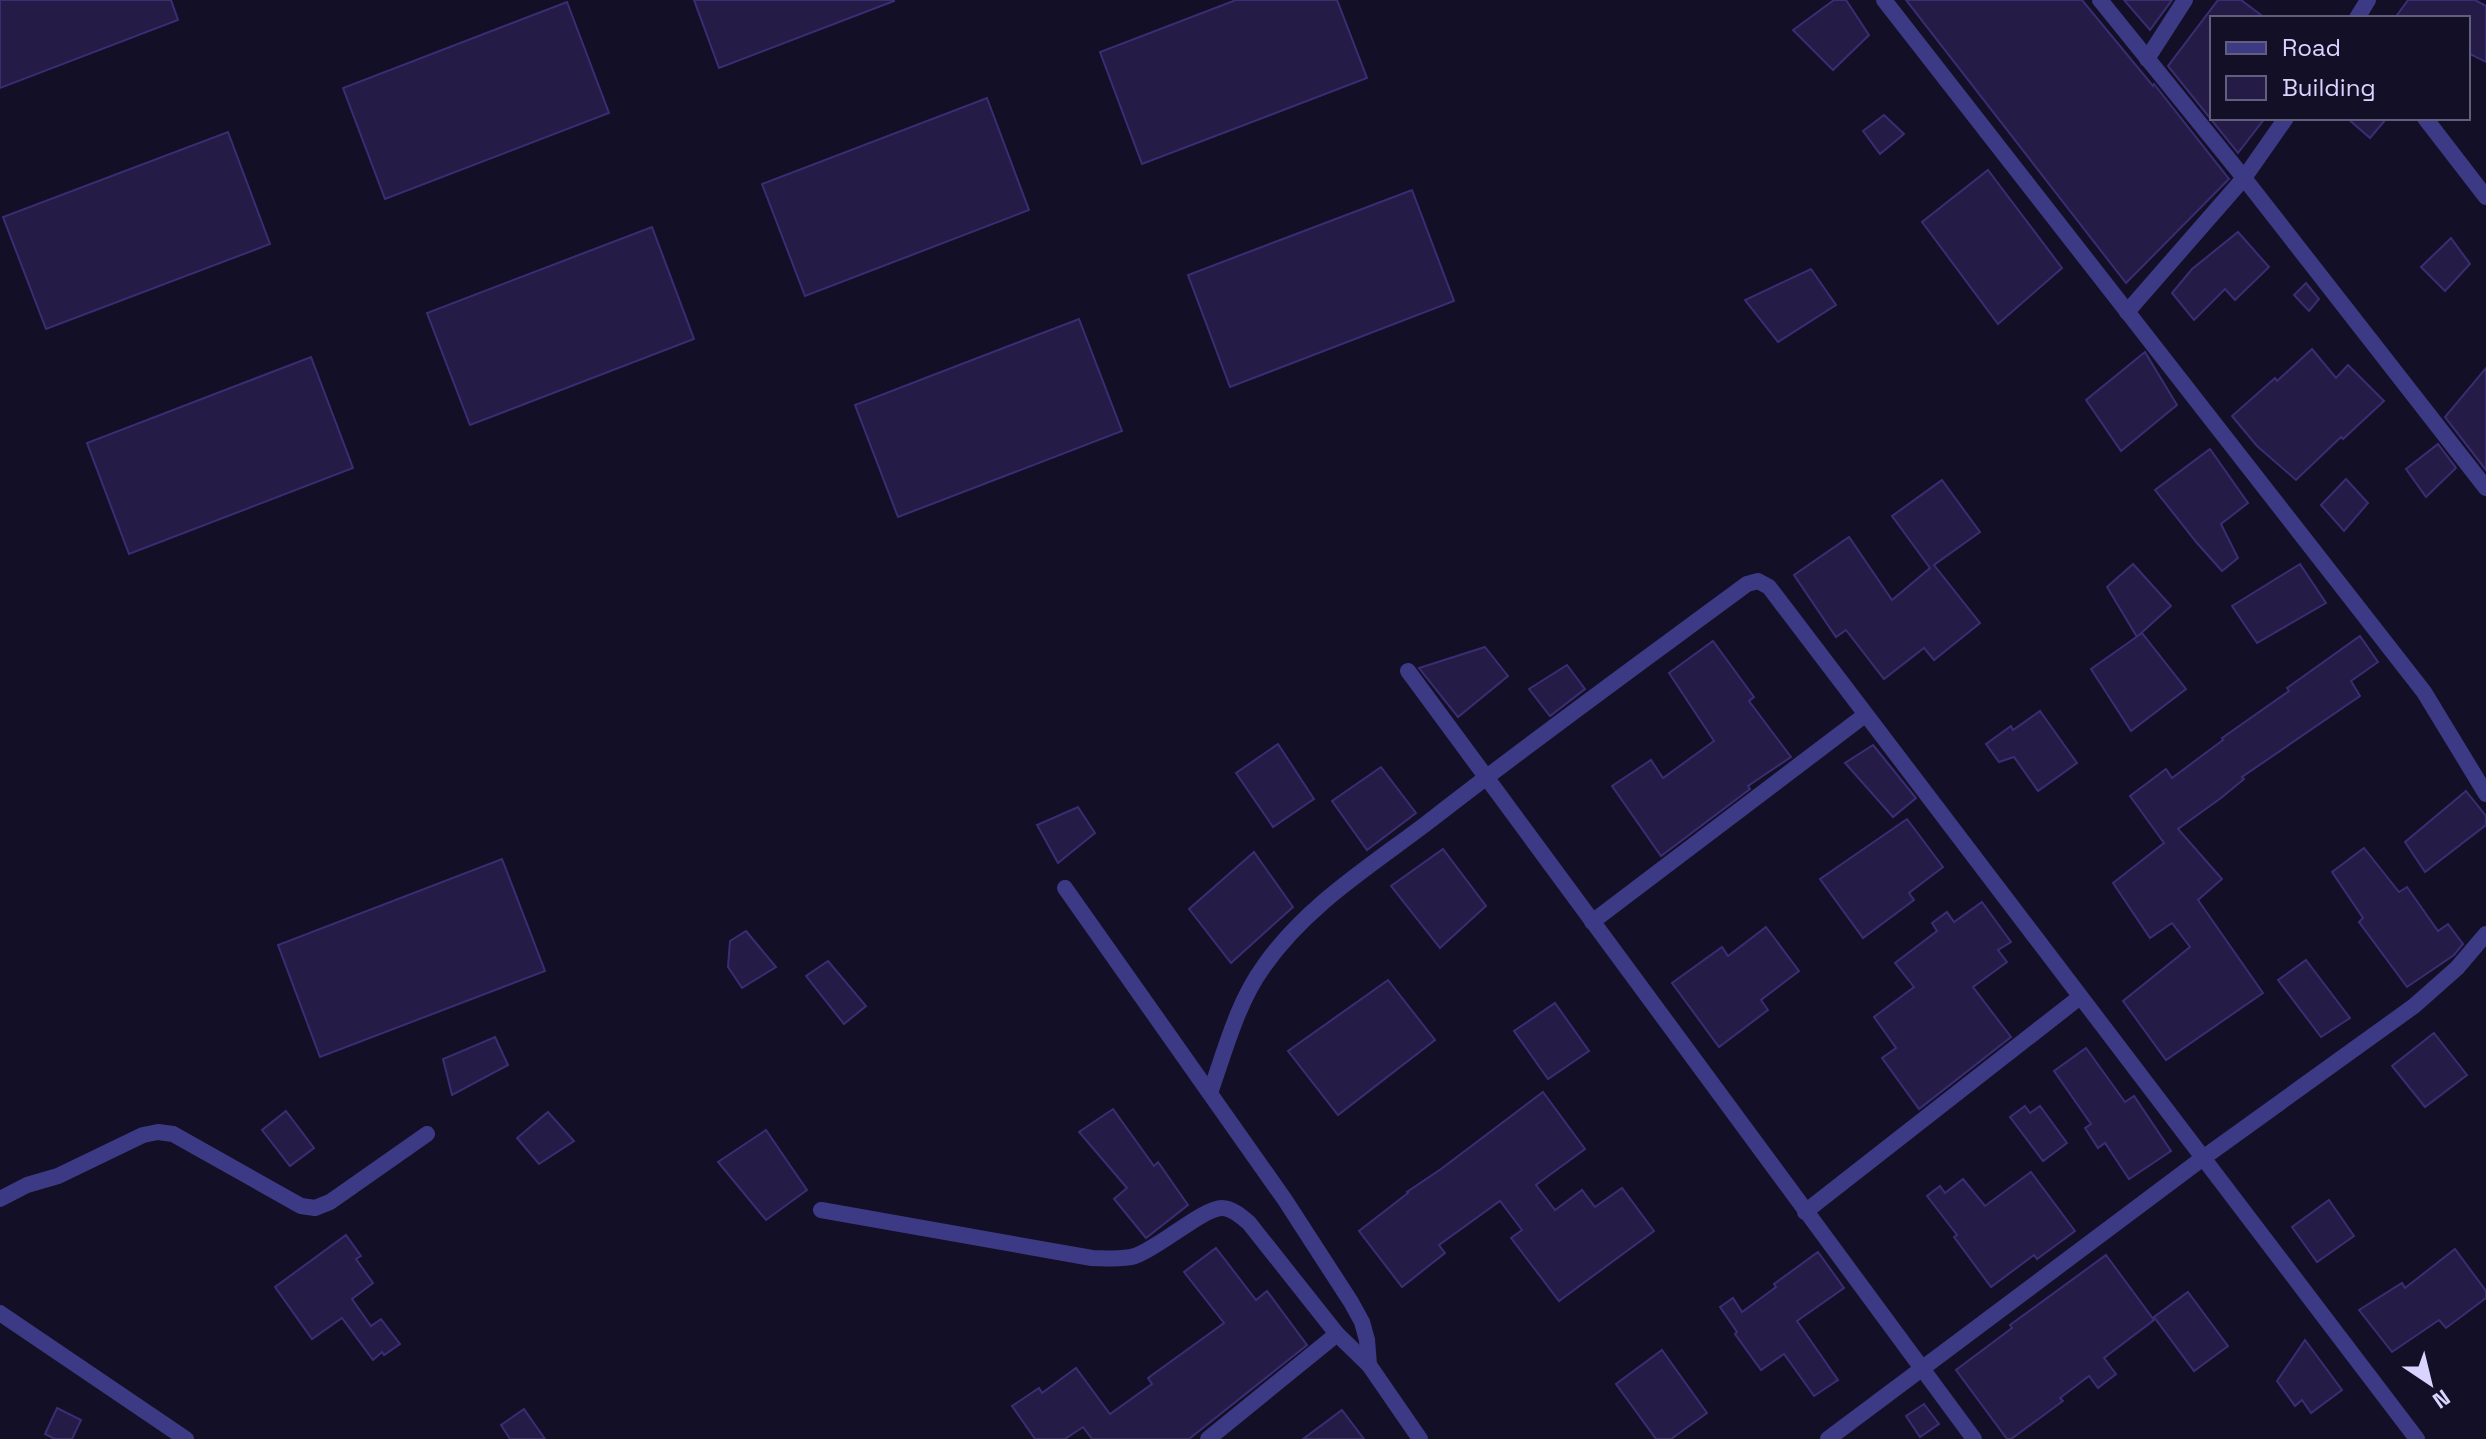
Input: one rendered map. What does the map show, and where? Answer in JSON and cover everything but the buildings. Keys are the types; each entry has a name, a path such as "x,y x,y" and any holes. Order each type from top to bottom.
{"street":[{"path":"1884,0 2424,692 2486,794"},
{"path":"2100,0 2244,178 2486,488"},
{"path":"2147,59 2185,0"},
{"path":"2127,312 2244,178 2285,120"},
{"path":"2427,120 2486,197"},
{"path":"1210,1093 1240,1008 1262,969 1288,934 1315,908 1747,584 1758,581 1769,587 2417,1439"},
{"path":"1408,671 1974,1439"},
{"path":"1592,922 1865,715"},
{"path":"1065,888 1285,1200 1351,1302 1362,1322 1369,1365"},
{"path":"1828,1439 2203,1158 2414,1006 2457,968 2486,934"},
{"path":"1805,1212 2080,997"},
{"path":"0,1199 27,1185 58,1176 143,1135 158,1132 173,1134 301,1206 315,1208 330,1202 427,1134"},
{"path":"821,1210 1092,1258 1131,1257 1155,1247 1208,1212 1222,1208 1236,1213 1249,1223 1337,1334 1369,1365 1420,1439"},
{"path":"0,1313 186,1439"},
{"path":"1208,1439 1337,1334"}]}
